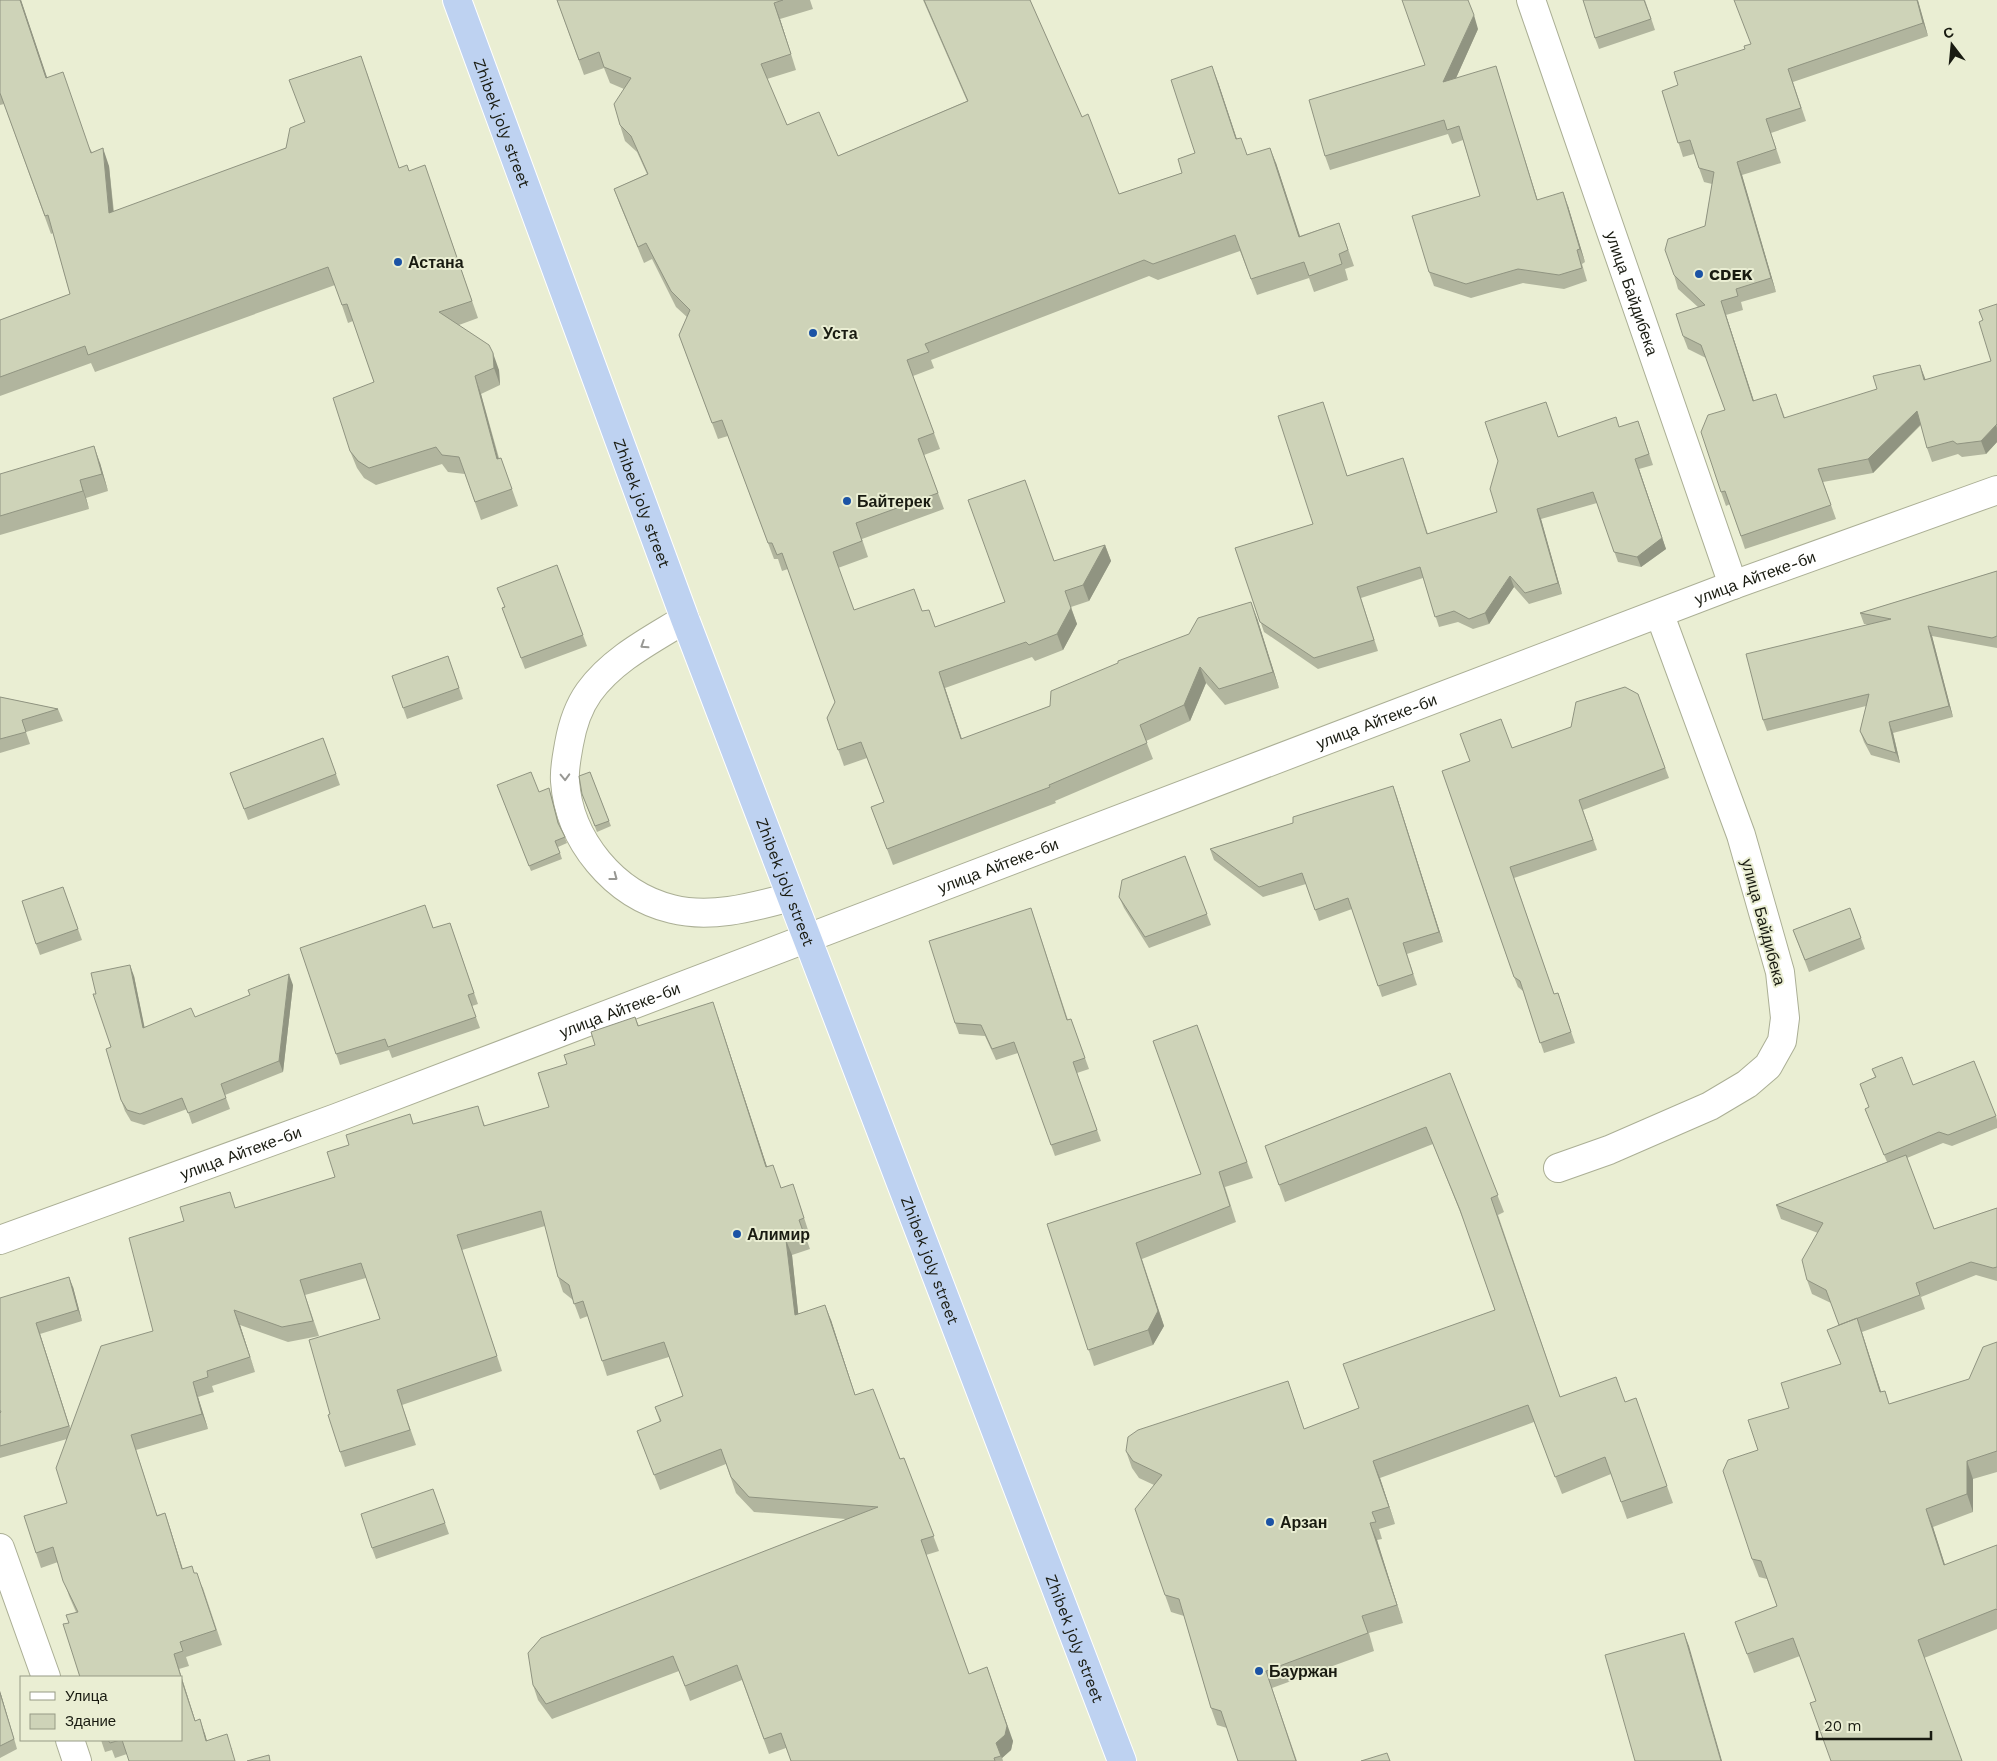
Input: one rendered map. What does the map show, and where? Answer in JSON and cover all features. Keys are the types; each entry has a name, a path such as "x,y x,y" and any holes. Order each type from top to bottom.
{"highway":[{"name":"Zhibek joly street","path":"457,0 685,619 1122,1761"}],"street":[{"name":"улица Байдибека","path":"1531,0 1733,585"},
{"name":"улица Айтеке-би","path":"0,1240 336,1118 1733,585 1997,490"},
{"name":"улица Байдибека","path":"1558,1168 1609,1150 1710,1106 1747,1084 1768,1066 1782,1041 1785,1018 1780,972 1741,835 1660,614"},
{"path":"685,619 614,664 589,692 572,728 565,766 568,804 577,831 605,871 636,894 672,909 710,913 749,908 791,897"},
{"path":"0,1548 46,1676"},
{"path":"70,1741 77,1761"}],"building":[{"path":"0,0 20,0 46,78 63,72 91,153 103,148 109,213 286,148 290,128 305,122 289,80 361,56 399,168 407,165 409,171 425,165 472,301 439,312 489,345 493,353 494,368 475,376 497,459 501,458 512,489 475,502 459,457 442,455 436,447 369,468 358,461 350,451 333,398 374,382 347,304 342,305 328,267 88,355 85,346 0,377 0,320 70,294 48,215 45,216 0,93"},
{"path":"557,0 783,0 774,3 791,54 761,64 787,125 819,112 838,156 968,101 924,0 1030,0 1082,117 1088,114 1119,194 1182,173 1178,159 1195,153 1171,80 1212,66 1236,139 1241,138 1247,155 1270,148 1299,237 1339,223 1348,250 1339,254 1342,264 1309,276 1304,262 1251,279 1235,235 1153,264 1144,260 925,344 929,352 907,360 934,433 918,439 938,493 856,523 862,541 833,552 854,610 914,589 922,611 929,610 935,627 1005,602 968,500 1025,480 1054,561 1105,545 1083,585 1065,591 1071,608 1057,634 1029,645 1026,642 939,672 961,739 1050,706 1051,691 1118,663 1118,661 1189,634 1198,618 1251,602 1273,672 1219,689 1200,667 1184,705 1140,725 1147,743 1049,785 1050,787 887,849 871,807 884,802 861,742 838,750 827,718 835,702 782,553 777,555 772,543 768,543 722,420 712,423 679,335 690,310 671,291 646,243 638,247 614,189 648,174 631,136 620,125 614,104 631,78 604,67 599,52 579,60"},
{"path":"1402,0 1468,0 1474,15 1443,82 1496,66 1537,200 1563,192 1580,249 1577,250 1582,268 1559,275 1518,269 1466,284 1429,272 1412,216 1480,196 1459,126 1447,130 1444,120 1325,156 1309,100 1425,65"},
{"path":"1583,0 1644,0 1651,19 1595,38"},
{"path":"1734,0 1917,0 1923,23 1788,69 1801,108 1766,119 1776,149 1737,162 1771,278 1736,289 1738,296 1721,301 1753,401 1776,394 1784,418 1877,389 1873,376 1920,365 1924,380 1991,361 1979,322 1983,320 1979,310 1997,304 1997,424 1981,441 1957,444 1953,441 1927,448 1917,411 1868,459 1818,469 1831,505 1741,536 1725,491 1721,492 1701,432 1708,415 1725,410 1701,345 1683,336 1676,314 1705,305 1674,275 1665,250 1668,239 1705,226 1714,172 1699,168 1690,140 1678,143 1662,91 1678,85 1674,72 1745,49 1744,46 1751,44"},
{"path":"1323,402 1347,476 1403,458 1427,534 1497,512 1490,489 1498,461 1485,422 1546,402 1558,437 1616,417 1619,427 1638,421 1649,454 1635,459 1662,538 1637,557 1614,552 1593,492 1537,509 1558,583 1525,593 1510,576 1485,613 1469,619 1454,611 1435,617 1420,567 1357,587 1374,640 1314,658 1260,622 1235,548 1313,524 1278,416"},
{"path":"94,446 102,474 80,480 83,491 0,516 0,474"},
{"path":"557,565 583,635 521,658 502,608 505,607 497,588"},
{"path":"1997,571 1997,636 1992,638 1928,626 1949,706 1889,722 1896,753 1867,744 1860,731 1869,694 1763,720 1746,654 1891,619 1860,613"},
{"path":"448,656 459,688 403,708 392,676"},
{"path":"1625,687 1638,694 1665,768 1579,800 1593,840 1510,867 1554,994 1558,993 1571,1032 1540,1043 1520,981 1514,977 1442,771 1470,761 1460,734 1501,719 1512,748 1571,727 1576,702"},
{"path":"0,697 58,709 22,720 26,732 0,739"},
{"path":"323,738 336,774 244,809 230,773"},
{"path":"531,772 539,792 549,788 558,823 565,837 555,841 560,853 529,866 497,785"},
{"path":"590,772 609,821 595,826 582,794 579,776"},
{"path":"1393,786 1439,932 1403,943 1413,974 1378,986 1348,898 1315,910 1302,873 1259,887 1210,849 1293,823 1293,817"},
{"path":"1185,856 1207,914 1145,937 1119,897 1122,880"},
{"path":"63,887 78,929 36,944 22,901"},
{"path":"425,905 433,928 450,923 474,993 468,995 476,1017 388,1047 385,1039 336,1054 300,948"},
{"path":"1031,908 1067,1020 1071,1019 1085,1058 1073,1062 1097,1130 1051,1145 1014,1042 992,1049 981,1025 955,1023 929,941"},
{"path":"1850,908 1861,938 1805,960 1793,930"},
{"path":"130,965 143,1028 191,1008 195,1017 250,995 248,990 289,974 279,1061 221,1084 226,1098 188,1113 182,1098 140,1114 127,1110 121,1100 106,1049 111,1047 93,994 96,994 91,973"},
{"path":"713,1002 766,1167 773,1165 781,1188 793,1184 804,1218 799,1220 804,1234 786,1240 795,1315 825,1305 855,1395 873,1389 900,1459 904,1458 934,1536 921,1540 969,1674 987,1667 1007,1726 1005,1735 996,1743 1001,1756 994,1758 995,1761 791,1761 781,1733 764,1739 737,1665 685,1686 673,1656 546,1704 533,1685 528,1653 541,1638 878,1507 749,1497 731,1477 721,1449 654,1475 637,1431 661,1421 655,1407 683,1396 664,1342 602,1361 583,1301 574,1304 569,1285 558,1277 541,1211 457,1235 497,1356 397,1390 410,1430 340,1452 328,1415 330,1414 309,1340 380,1319 361,1263 300,1280 313,1321 282,1327 234,1310 250,1357 207,1371 208,1377 193,1382 202,1414 131,1435 157,1516 165,1513 182,1569 192,1566 194,1573 197,1573 216,1630 180,1642 183,1651 174,1654 181,1676 80,1676 63,1624 69,1623 66,1615 78,1612 63,1581 53,1547 36,1553 24,1516 67,1503 56,1468 101,1346 153,1331 129,1238 184,1221 180,1207 230,1192 235,1208 335,1177 327,1152 349,1145 346,1135 410,1114 413,1124 478,1106 484,1126 549,1107 538,1073 567,1064 564,1055 595,1045 591,1032 635,1017 638,1026"},
{"path":"1197,1025 1247,1162 1219,1172 1230,1206 1136,1243 1158,1311 1148,1330 1088,1350 1047,1224 1201,1174 1153,1041"},
{"path":"1902,1057 1913,1085 1974,1061 1996,1116 1948,1135 1939,1132 1884,1155 1865,1109 1869,1107 1860,1084 1876,1077 1872,1069"},
{"path":"1450,1073 1498,1195 1491,1198 1560,1397 1616,1377 1625,1402 1636,1398 1667,1486 1621,1502 1605,1457 1555,1477 1528,1405 1373,1461 1389,1507 1372,1512 1376,1522 1370,1523 1397,1605 1362,1616 1368,1633 1266,1671 1296,1761 1238,1761 1221,1711 1211,1708 1179,1599 1165,1595 1135,1509 1162,1475 1133,1461 1126,1451 1128,1437 1138,1430 1288,1381 1304,1429 1359,1408 1343,1364 1495,1310 1460,1210 1426,1127 1279,1185 1265,1146"},
{"path":"1906,1155 1934,1229 1997,1208 1997,1267 1993,1268 1971,1262 1916,1283 1920,1295 1839,1325 1826,1290 1807,1280 1802,1260 1823,1223 1776,1205"},
{"path":"69,1277 78,1310 36,1323 69,1426 0,1446 0,1298"},
{"path":"1857,1318 1880,1392 1885,1391 1889,1404 1969,1379 1983,1347 1997,1342 1997,1451 1967,1461 1967,1494 1926,1509 1944,1565 1997,1545 1997,1610 1918,1640 1962,1761 1831,1761 1810,1703 1816,1701 1793,1638 1747,1654 1735,1622 1777,1606 1761,1561 1752,1559 1723,1471 1728,1460 1758,1450 1748,1420 1789,1408 1781,1383 1841,1364 1827,1330"},
{"path":"433,1489 445,1523 372,1548 361,1514"},
{"path":"1684,1633 1721,1761 1635,1761 1605,1655"},
{"path":"182,1681 195,1721 200,1719 206,1741 227,1734 235,1761 129,1761 122,1741 182,1741"},
{"path":"0,1693 14,1739 0,1746"},
{"path":"1387,1753 1390,1761 1361,1761"},
{"path":"269,1755 270,1761 247,1761"}],"place":[{"name":"Астана","path":"398,262"},
{"name":"CDEK","path":"1699,274"},
{"name":"Уста","path":"813,333"},
{"name":"Байтерек","path":"847,501"},
{"name":"Алимир","path":"737,1234"},
{"name":"Арзан","path":"1270,1522"},
{"name":"Бауржан","path":"1259,1671"}]}
